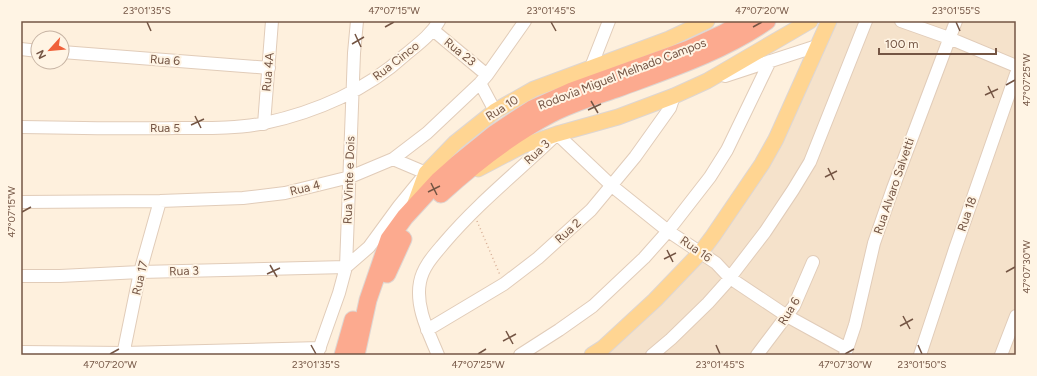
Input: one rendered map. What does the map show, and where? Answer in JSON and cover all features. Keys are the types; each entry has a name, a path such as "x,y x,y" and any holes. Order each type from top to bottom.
{"highway":[{"name":"Rodovia Miguel Melhado Campos","path":"356,355 368,300 378,271 396,239 405,217 439,180 462,159 494,134 532,109 572,92 689,49 724,33 745,21"},
{"name":"Rodovia Miguel Melhado Campos","path":"396,239 434,200 494,150 516,134 552,114 712,53 738,40 767,21"},
{"path":"343,355 355,313 364,289 396,239"},
{"path":"366,355 378,297 396,239"}],"main road":[{"name":"Rua 10","path":"426,173 455,143 495,111 534,88 591,67 690,26 707,21"},
{"path":"707,81 810,21"},
{"path":"592,355 603,348 654,300 701,252 738,201 776,139 829,21"},
{"name":"Rua 3","path":"557,134 618,117 674,96 707,81"},
{"path":"458,179 522,146 557,134"},
{"path":"414,207 426,173"}],"street":[{"name":"Rua 4A","path":"264,124 272,21"},
{"name":"Rua Vinte e Dois","path":"318,351 339,293 346,267 352,93 357,21"},
{"name":"Rua 4","path":"21,202 160,201 243,198 285,194 350,177 393,158 426,133 484,79 525,21"},
{"path":"591,67 609,21"},
{"path":"652,355 671,340 708,303 730,278 765,232 810,162 866,21"},
{"path":"901,21 949,38 1016,66"},
{"name":"Rua Alvaro Salvetti","path":"846,352 855,325 874,243 893,188 956,21"},
{"name":"Rua Cinco","path":"352,93 394,65 436,24"},
{"name":"Rua 23","path":"436,24 484,79"},
{"name":"Rua 3","path":"707,81 817,46"},
{"name":"Rua 6","path":"70,53 269,68"},
{"path":"520,355 593,306 644,258 668,231 710,177 727,150 770,61"},
{"name":"Rua 18","path":"920,355 1016,74"},
{"path":"484,79 495,111"},
{"name":"Rua 5","path":"21,127 197,128 264,124 304,112 352,93"},
{"name":"Rua 2","path":"427,330 504,284 538,258 591,210 636,157 670,108 674,96"},
{"name":"Rua 3","path":"438,355 427,330 419,297 419,284 425,268 473,211 557,134"},
{"name":"Rua 16","path":"557,134 612,186 668,231 716,263 730,278 787,316 846,352"},
{"path":"393,158 426,173"},
{"name":"Rua 10","path":"346,267 369,247 399,206 426,173"},
{"name":"Rua 17","path":"124,354 140,272 160,201"},
{"name":"Rua 6","path":"757,355 798,299 813,262"},
{"name":"Rua 3","path":"21,276 346,267"},
{"path":"1001,355 1016,316"},
{"path":"21,352 124,354 318,351"}],"path":[{"path":"473,211 504,284"}],"shaded area":[{"path":"834,21 1016,21 1016,355 594,355 618,339 745,194"}]}
